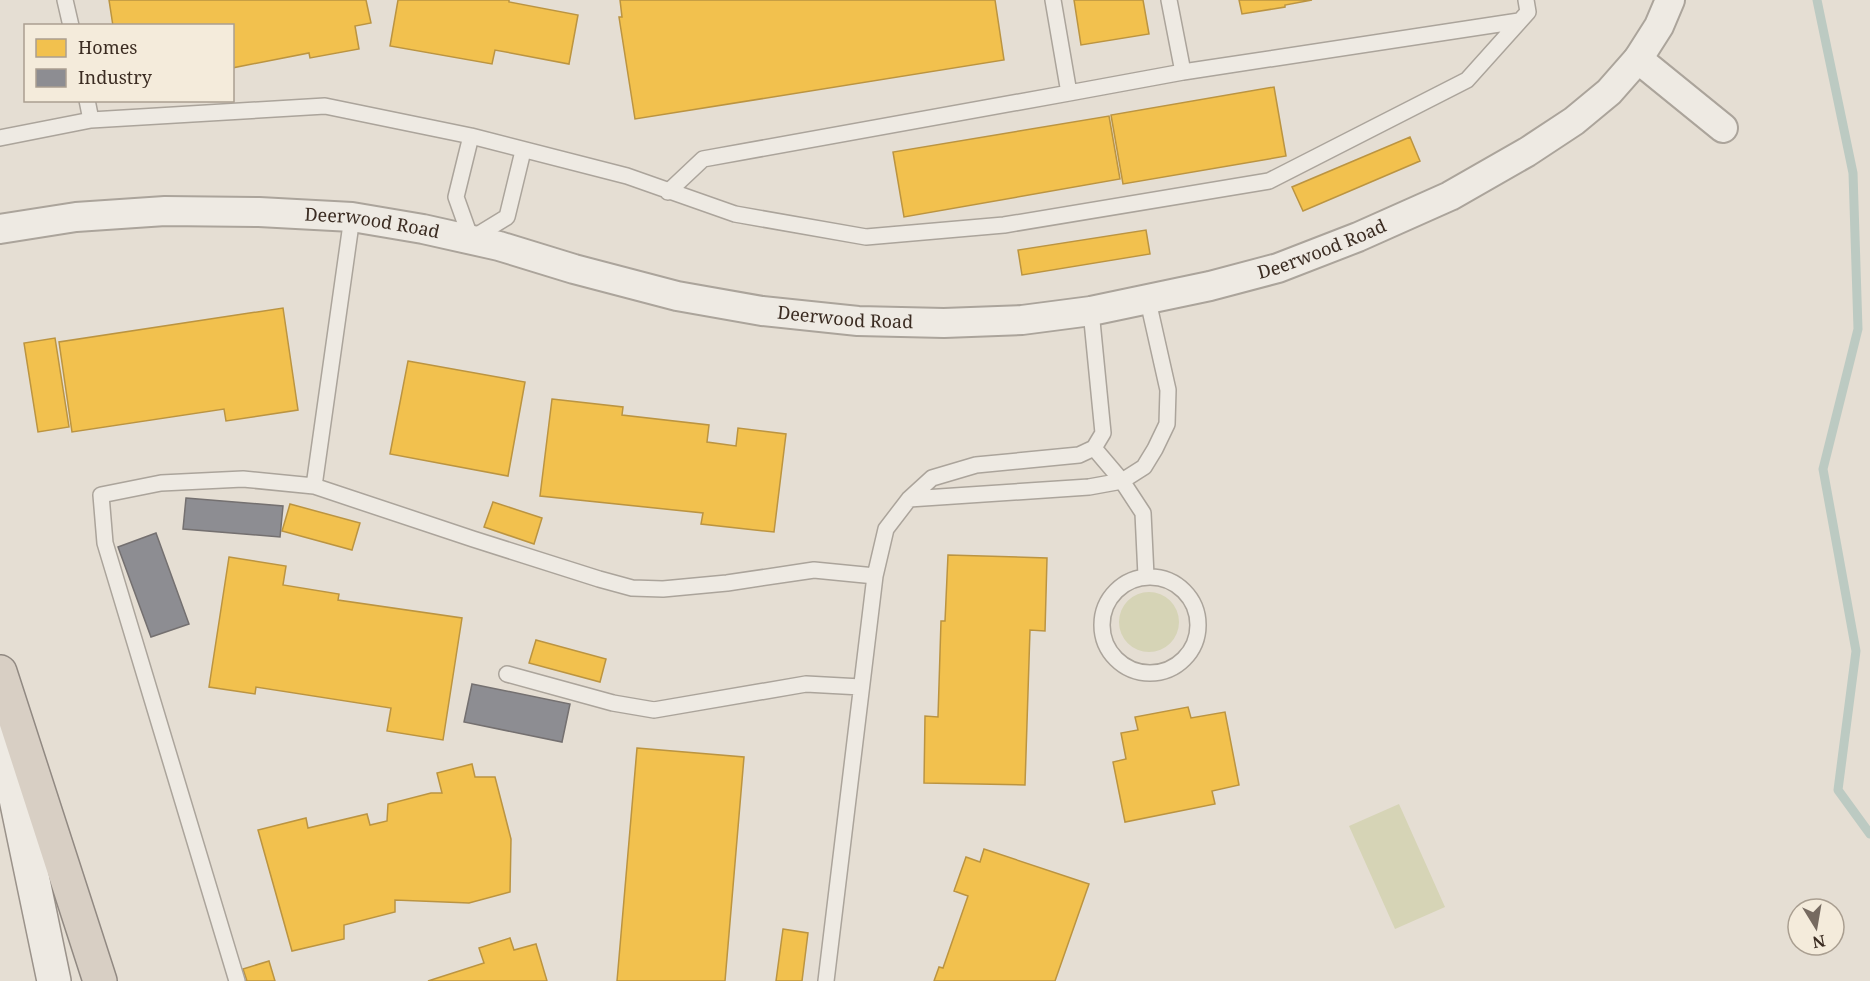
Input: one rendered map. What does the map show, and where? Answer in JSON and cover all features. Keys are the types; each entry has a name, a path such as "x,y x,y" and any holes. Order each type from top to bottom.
{"highway":[{"path":"0,672 100,981"}],"main road":[{"path":"0,722 54,981"}],"street":[{"name":"Deerwood Road","path":"0,229 76,218 165,211 259,212 352,217 499,246 573,269 677,296 762,311 858,321 944,323 1022,320 1091,311 1148,301 1278,268 1358,237 1450,196 1527,152 1574,121 1609,92 1638,59 1659,26 1670,0"},
{"path":"1638,59 1723,128"}],"lane":[{"path":"65,0 71,24"},
{"path":"1053,0 1069,93"},
{"path":"1169,0 1183,72"},
{"path":"0,138 91,120 325,106 471,136 627,176 735,214 866,237 1004,225 1269,181 1467,80 1528,12 1526,0"},
{"path":"668,192 703,159 1183,72 1519,21"},
{"path":"87,102 91,120"},
{"path":"471,136 456,197 471,240 507,217 523,151"},
{"path":"314,486 352,217"},
{"path":"909,499 1089,488 1122,481 1144,467 1167,424 1168,390 1148,301"},
{"path":"826,981 875,576 886,529 909,499 932,478 976,465 1079,455 1094,448 1103,433 1091,311"},
{"path":"1094,448 1122,481 1143,513 1146,576"},
{"path":"237,981 105,543 101,495 161,483 243,478 314,486 632,588 663,589 706,585 814,570 875,576"},
{"path":"1146,576 1162,578 1177,584 1188,595 1196,609 1198,625 1196,641 1188,655 1176,666 1161,672 1145,674 1130,670 1116,660 1106,648 1101,633 1101,617 1107,602 1117,589 1130,580 1146,576"},
{"path":"507,674 613,704 654,710 806,684 861,687"}],"shaded area":[{"path":"1143,592 1155,592 1166,597 1174,605 1179,622 1177,634 1166,647 1155,652 1143,652 1132,647 1124,639 1119,628 1119,616 1124,605 1132,597"},
{"path":"1399,804 1445,907 1395,929 1349,826"}],"building: Homes":[{"path":"109,0 366,0 371,23 355,26 359,49 310,58 309,53 234,68 234,24 113,24"},
{"path":"398,0 509,0 509,2 578,15 569,64 495,50 492,64 390,46"},
{"path":"620,0 995,0 1004,60 635,119 619,17 622,17"},
{"path":"1074,0 1143,0 1149,34 1081,45"},
{"path":"1239,0 1312,0 1242,14"},
{"path":"1274,87 1286,156 1123,184 1111,115"},
{"path":"1109,116 1120,179 904,217 893,152"},
{"path":"1410,137 1420,161 1303,211 1292,187"},
{"path":"1146,230 1150,254 1022,275 1018,250"},
{"path":"283,308 298,410 226,421 224,409 72,432 59,342"},
{"path":"55,338 69,427 38,432 24,343"},
{"path":"408,361 525,382 508,476 390,454"},
{"path":"552,399 623,407 622,415 709,425 707,442 736,446 738,428 786,434 774,532 701,524 703,513 540,496"},
{"path":"493,502 542,518 534,544 484,527"},
{"path":"290,504 360,523 352,550 282,531"},
{"path":"948,555 1047,558 1045,631 1030,630 1025,785 924,783 925,716 938,717 941,621 945,621"},
{"path":"229,557 286,566 283,585 339,594 338,600 462,618 443,740 387,731 391,708 256,687 255,694 209,687"},
{"path":"536,640 606,659 600,682 529,663"},
{"path":"1188,707 1191,718 1225,712 1239,785 1212,791 1215,804 1125,822 1113,762 1126,759 1121,733 1138,730 1135,717"},
{"path":"637,748 744,757 725,981 617,981"},
{"path":"472,764 475,777 495,777 511,839 510,892 469,903 395,900 395,912 344,925 344,939 292,951 258,830 306,818 308,828 367,814 370,825 387,821 388,804 431,793 442,793 437,773"},
{"path":"984,849 1089,884 1055,981 934,981 939,967 943,968 968,896 954,891 966,857 980,862"},
{"path":"783,929 808,933 802,981 776,981"},
{"path":"510,938 514,950 536,944 547,981 428,981 484,963 479,948"},
{"path":"269,961 275,981 247,981 243,969"}],"building: Industry":[{"path":"186,498 283,506 280,537 183,529"},
{"path":"156,533 189,624 151,637 118,547"},
{"path":"472,684 570,704 562,742 464,722"}],"waterway":[{"path":"1817,0 1853,173 1858,329 1823,469 1856,651 1838,790 1870,834"}]}
